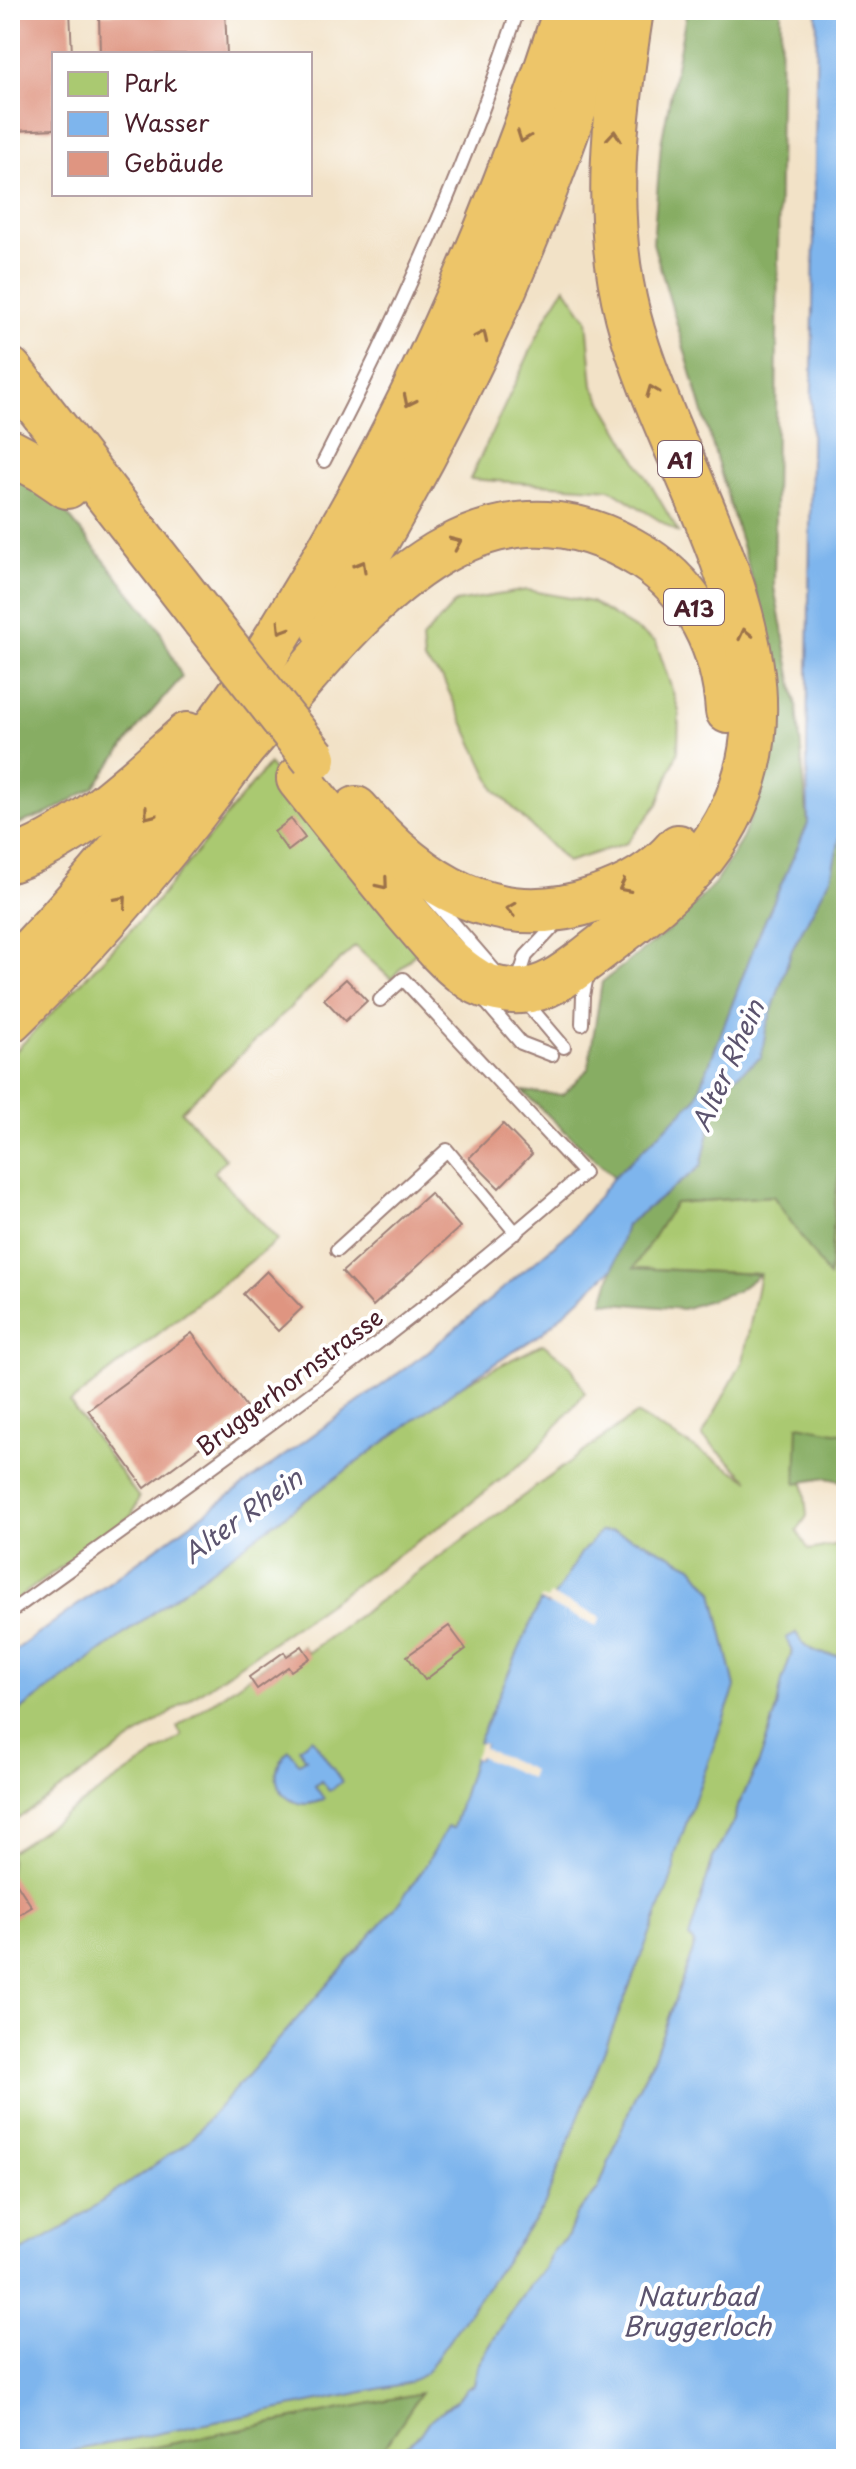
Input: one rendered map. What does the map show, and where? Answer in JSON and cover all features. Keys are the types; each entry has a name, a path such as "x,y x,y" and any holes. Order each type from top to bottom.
{"highway":[{"path":"10,972 128,841 246,684 356,504 434,350 494,212 566,10"},
{"path":"242,749 299,668 361,566 417,468 459,383 526,235 606,10"},
{"name":"A1","path":"306,769 376,876 457,967 478,982 516,991 537,989 550,983 591,955 677,885 712,845 729,817 748,762 753,725 751,665 735,594 648,380 630,325 619,273 612,206 613,147 631,10"},
{"path":"12,385 67,486 197,630"},
{"path":"12,385 197,630"},
{"path":"10,452 67,486"},
{"name":"A13","path":"10,1020 123,900 242,749 370,604 400,578 441,550 496,529 534,525 581,530 621,544 653,564 677,585 711,634 725,685 727,738 713,793 693,828 675,851 647,874 617,891 581,905 557,910 528,911 475,900 424,875 306,769 197,630"},
{"path":"10,860 41,847 98,811 246,684"}],"lane":[{"path":"324,461 408,292 500,63 518,10"},
{"path":"379,835 487,964 516,991 564,1047"},
{"path":"516,991 518,974 526,956 553,926 581,905"},
{"path":"582,1024 583,996 591,955"},
{"path":"457,967 521,1043 552,1055"},
{"name":"Bruggerhornstrasse","path":"10,1612 335,1376 453,1286 584,1173 403,979 380,1000"},
{"path":"337,1250 447,1150 516,1233"}],"green space":[{"path":"687,10 781,10 774,587 797,707 808,824 757,939 696,1099 614,1177 522,1091 563,1095 588,1069 602,982 673,927 715,883 742,839 764,783 775,723 771,644 653,243 661,144"},
{"path":"565,287 587,319 593,386 679,533 610,489 470,479 547,316"},
{"path":"10,473 34,483 67,514 158,627 182,677 141,724 94,787 51,812 10,827"},
{"path":"527,590 591,602 656,642 679,711 678,751 658,804 627,843 567,862 495,790 443,679 424,661 422,639 456,602"},
{"path":"269,764 297,803 419,949 391,979 355,946 181,1111 226,1159 214,1172 278,1240 70,1403 139,1498 132,1515 10,1604 10,1057 145,915"},
{"path":"846,811 846,1150 837,1192 829,1277 773,1196 675,1203 634,1268 760,1274 737,1291 683,1309 603,1302 626,1225 701,1166 719,1089 761,1057 766,1029 792,949 831,876"},
{"path":"846,1150 846,1434 798,1426 807,1516 797,1531 809,1550 840,1544 846,1567 846,1656 816,1652 805,1645 796,1633 759,1763 736,1810 735,1820 713,1858 690,1938 694,1943 693,1950 652,2062 636,2093 598,2190 576,2215 568,2236 554,2249 544,2269 502,2326 478,2365 474,2385 466,2388 458,2399 389,2459 377,2459 420,2394 96,2459 10,2459 10,1852 182,1736 177,1727 284,1652 287,1656 302,1646 307,1653 636,1414 749,1480 702,1436 743,1361 760,1274 633,1268 674,1203 773,1196 829,1276 837,1191"},
{"path":"543,1344 571,1366 585,1393 531,1456 457,1514 10,1824 10,1718 463,1384"},
{"path":"798,1425 846,1434 846,1482 826,1478 796,1483"},
{"path":"421,2393 377,2459 96,2459"}],"water":[{"name":"Alter Rhein","path":"817,10 846,10 846,810 831,877 792,949 766,1029 761,1057 719,1089 701,1166 626,1225 613,1268 541,1334 463,1384 10,1718 10,1654 425,1354 570,1232 614,1177 696,1099 757,939 808,824"},
{"path":"613,1531 692,1566 713,1592 735,1687 675,1855 675,1869 544,2206 426,2373 408,2383 33,2459 10,2459 10,2258 63,2228 189,2141 394,1909 423,1870 447,1827 453,1828 474,1758 478,1759 484,1745 478,1742 540,1602 549,1605 581,1553 600,1532"},
{"name":"Naturbad Bruggerloch","path":"796,1633 805,1645 816,1652 846,1656 844,2459 389,2459 458,2399 466,2388 474,2385 478,2365 502,2326 544,2269 554,2249 568,2236 576,2215 598,2190 636,2093 652,2062 693,1950 694,1943 689,1938 713,1858 735,1820 736,1810 759,1763 792,1652 786,1638"},
{"path":"312,1738 342,1782 329,1791 321,1781 315,1786 324,1799 299,1803 282,1792 277,1782 277,1772 280,1761 289,1750 299,1763 306,1759 299,1748"}],"pier":[{"path":"550,1595 601,1617 597,1626 540,1601 541,1598 547,1600"},
{"path":"480,1743 484,1744 483,1748 533,1770 530,1778 479,1756 474,1758"}],"building":[{"path":"10,10 70,10 72,52 52,52 52,129 13,131 16,183 10,183"},
{"path":"225,10 227,52 100,52 99,14"},
{"path":"291,819 305,838 288,851 274,832"},
{"path":"346,979 367,1001 345,1021 324,999"},
{"path":"503,1124 532,1154 499,1188 469,1158"},
{"path":"430,1193 460,1227 373,1306 342,1272"},
{"path":"267,1271 302,1308 278,1331 243,1294"},
{"path":"192,1333 249,1411 145,1488 88,1410"},
{"path":"449,1626 466,1649 425,1680 407,1656"},
{"path":"302,1646 310,1658 291,1671 288,1667 257,1689 249,1677 284,1652 287,1656"},
{"path":"10,1873 32,1907 10,1920"}]}
